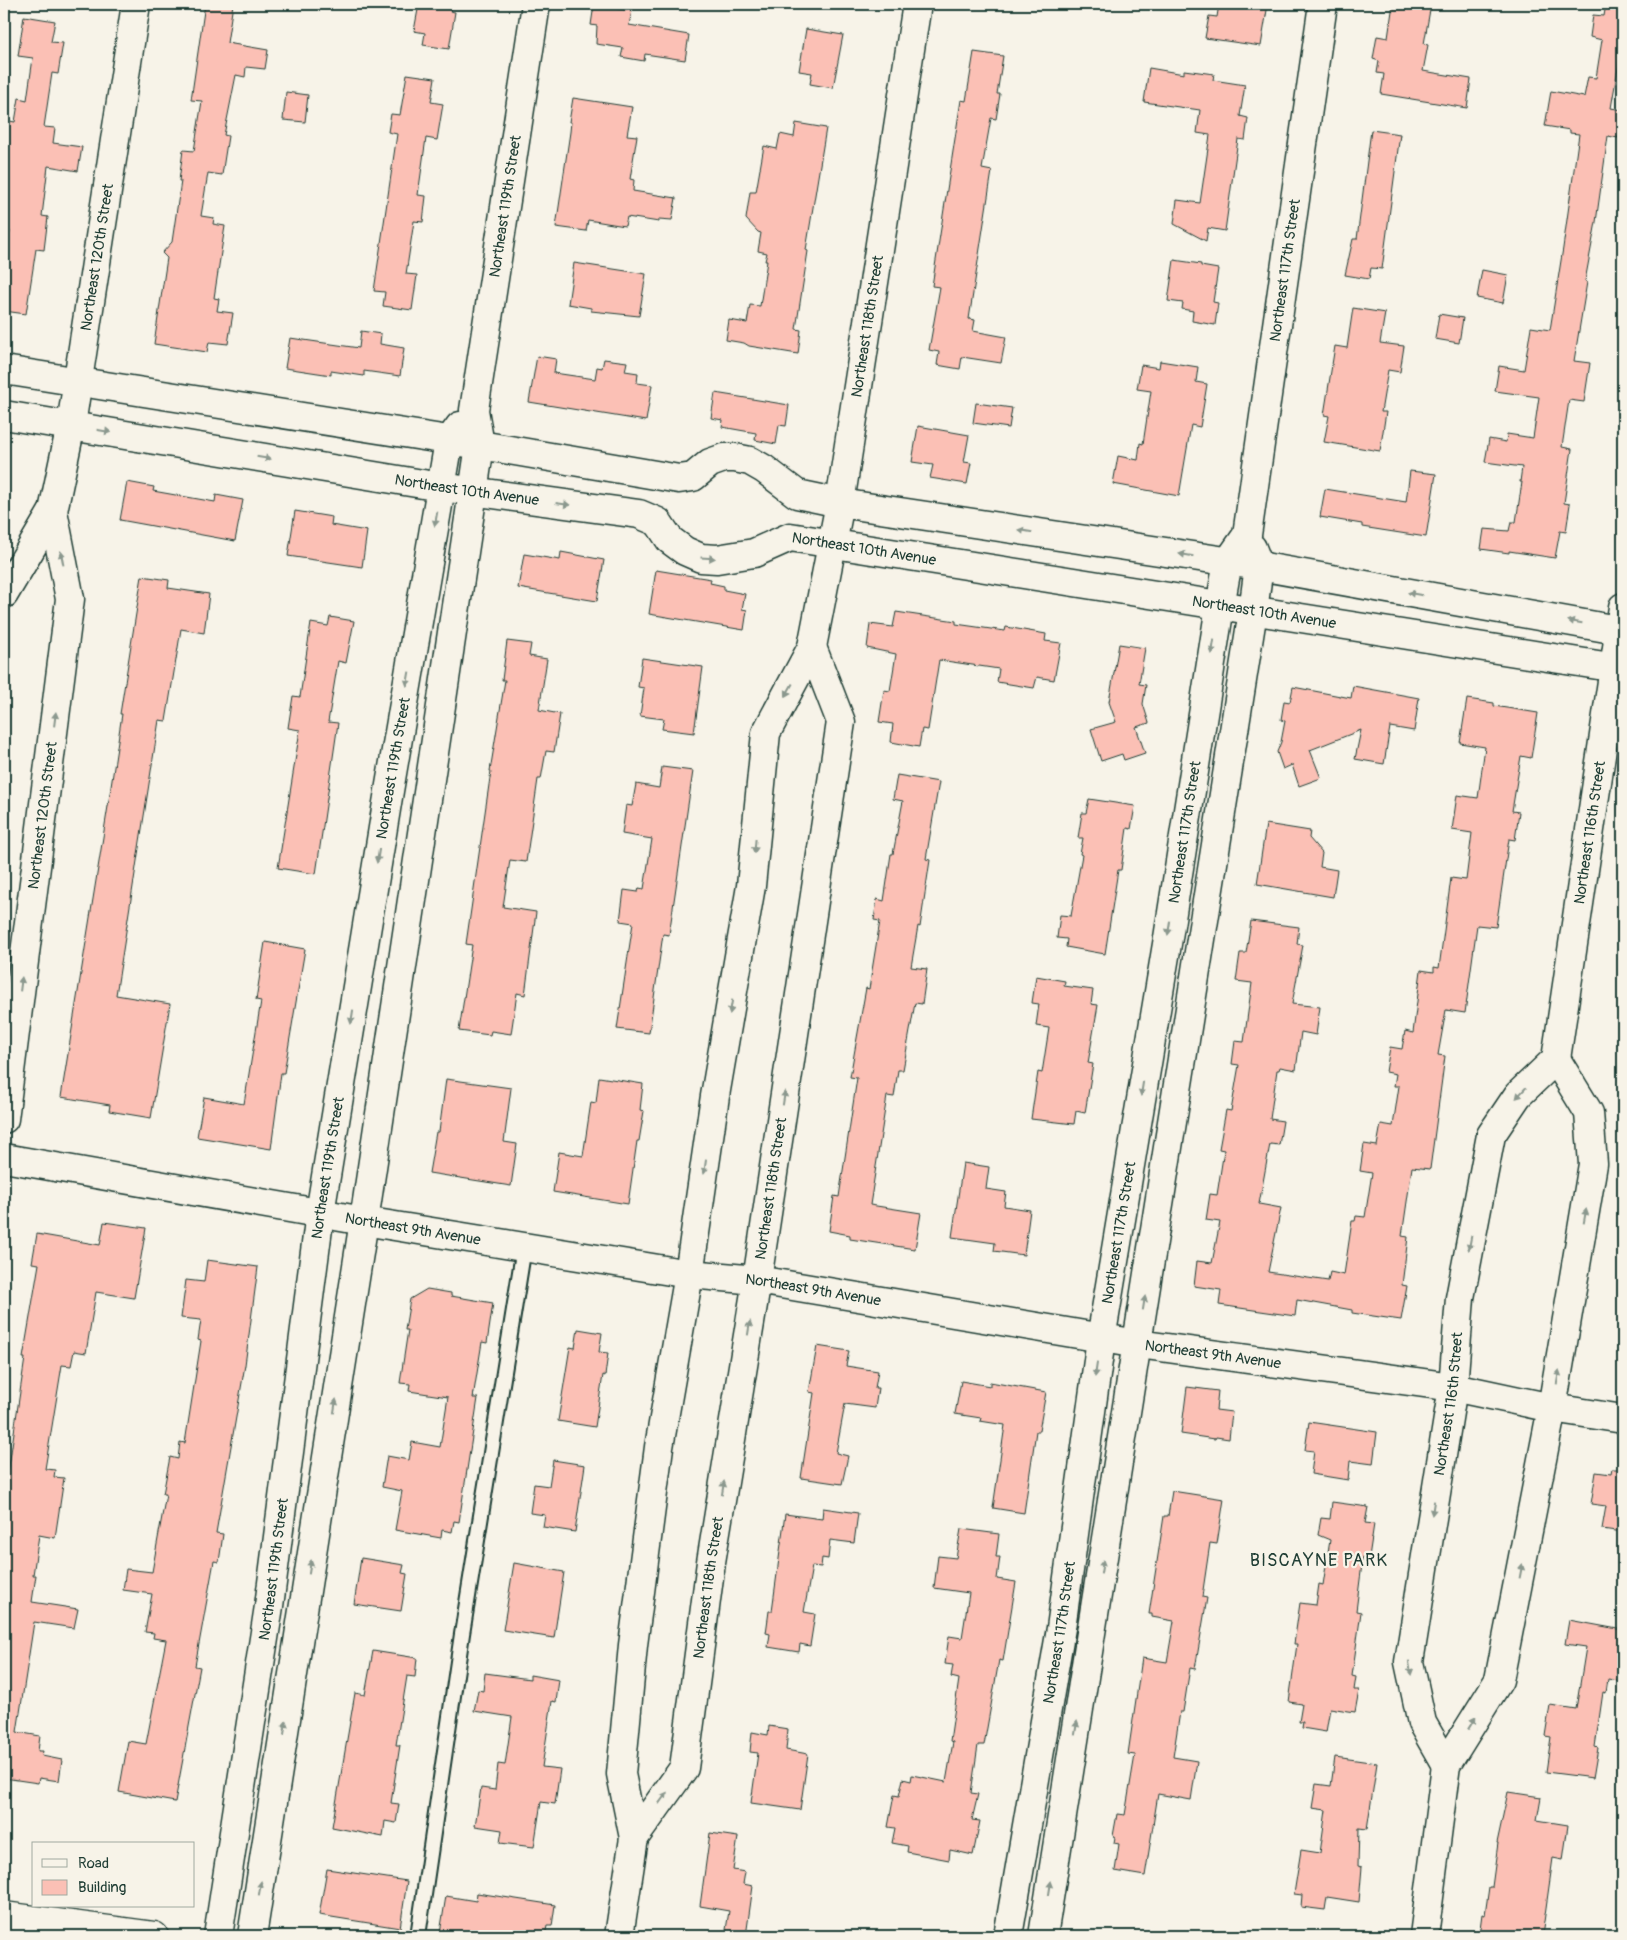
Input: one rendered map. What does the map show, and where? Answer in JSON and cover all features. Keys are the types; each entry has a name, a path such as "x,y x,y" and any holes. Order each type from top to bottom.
{"street":[{"name":"Northeast 120th Street","path":"4,594 53,511 71,425 136,4"},
{"name":"Northeast 119th Street","path":"252,1936 364,1221 480,445 474,410 536,4"},
{"name":"Northeast 118th Street","path":"619,1936 634,1838 622,1774 633,1645 659,1447 689,1274 715,1096 751,886 766,733 812,647 840,503 917,4"},
{"name":"Northeast 117th Street","path":"1008,1936 1061,1628 1101,1338 1168,938 1220,606 1228,562 1247,535 1323,4"},
{"path":"4,370 480,445 679,479 693,477 710,462 724,458 735,458 750,461 764,469 797,494 840,503 1622,622"},
{"name":"Northeast 119th Street","path":"218,1936 269,1606 320,1213 389,791 449,441 474,410"},
{"name":"Northeast 10th Avenue","path":"4,415 473,492 639,514 658,522 670,540 685,551 701,558 717,559 754,553 790,538 1619,668"},
{"name":"Northeast 120th Street","path":"4,1119 70,599 53,511"},
{"name":"Northeast 117th Street","path":"1043,1936 1253,611 1258,566 1247,535"},
{"name":"Northeast 116th Street","path":"1446,1765 1422,1723 1409,1662 1453,1387 1460,1298 1491,1135 1518,1095 1556,1059 1619,668 1622,622"},
{"name":"Northeast 118th Street","path":"634,1838 684,1768 711,1562 757,1280 841,722 812,647"},
{"path":"1424,1936 1446,1765 1499,1680 1552,1408 1593,1164 1589,1113 1556,1059"},
{"name":"Northeast 9th Avenue","path":"4,1158 364,1221 689,1274 757,1280 1138,1344 1453,1387 1552,1408 1623,1418"},
{"path":"4,1916 154,1936"}],"lane":[{"path":"418,1936 462,1634 524,1247"}],"building":[{"path":"205,4 233,4 227,43 268,50 265,69 246,67 245,77 236,75 224,135 228,136 222,175 208,173 201,216 214,218 213,224 225,226 214,298 219,299 217,311 233,313 228,344 209,342 207,352 154,344 167,258 162,253 172,242 181,181 179,181 183,150 194,151 202,101 191,100"},
{"path":"419,4 451,4 450,11 455,12 449,49 423,45 425,33 414,31"},
{"path":"1219,4 1268,4 1261,46 1205,38 1209,16 1217,17"},
{"path":"1393,4 1431,4 1424,44 1428,45 1423,71 1471,79 1467,108 1381,94 1384,74 1377,73 1379,61 1373,59 1377,36 1388,38"},
{"path":"1606,4 1623,4 1623,58 1620,57 1611,108 1622,110 1618,138 1608,136 1574,361 1590,363 1584,402 1569,400 1562,447 1572,449 1564,503 1570,504 1566,532 1560,531 1555,558 1481,549 1484,529 1509,531 1511,522 1516,522 1522,482 1520,482 1522,467 1485,462 1489,439 1506,442 1507,434 1533,438 1539,397 1495,391 1499,366 1524,370 1531,327 1550,330 1563,248 1579,134 1570,133 1570,130 1545,126 1551,91 1584,97 1588,77 1596,78 1602,40 1590,37 1593,15 1604,16"},
{"path":"594,5 632,11 629,25 689,35 685,60 645,54 644,61 621,57 623,48 596,44 597,26 591,25"},
{"path":"24,16 55,21 51,42 63,43 58,74 52,73 44,127 55,128 53,143 82,147 78,171 48,166 42,216 48,217 44,250 36,249 26,314 4,311 4,270 10,231 4,230 4,196 9,159 7,159 8,156 4,155 4,120 15,122 19,98 27,100 33,58 18,56"},
{"path":"806,29 843,35 833,88 810,84 812,73 799,71"},
{"path":"974,52 1003,56 997,94 1000,94 996,119 991,118 982,169 992,171 969,319 975,320 973,331 1006,337 1001,363 962,357 960,369 937,365 939,352 929,350 940,287 932,286 961,100 966,101"},
{"path":"1149,68 1184,74 1184,70 1214,74 1213,80 1245,85 1240,116 1248,118 1245,140 1238,139 1225,231 1208,228 1206,241 1174,224 1177,200 1200,203 1210,135 1197,133 1200,110 1144,102"},
{"path":"407,74 435,78 431,102 443,104 437,140 426,138 418,195 426,196 423,222 414,221 406,274 417,275 412,310 383,306 385,292 374,291 397,134 388,132 391,114 400,115"},
{"path":"286,92 308,95 305,122 283,120"},
{"path":"573,98 632,107 627,135 637,136 630,179 634,180 633,191 676,198 672,220 659,219 659,222 627,217 625,226 588,220 586,231 556,227"},
{"path":"796,123 826,128 806,250 808,251 796,329 801,330 798,354 726,340 729,320 747,323 750,305 760,306 767,253 758,251 761,233 746,219 750,192 756,192 764,146 777,149 780,134 794,137"},
{"path":"1371,130 1400,134 1382,269 1371,268 1369,279 1345,275 1353,239 1357,239"},
{"path":"1174,260 1218,269 1213,302 1218,303 1215,325 1192,321 1193,311 1182,309 1183,303 1168,301"},
{"path":"574,263 646,274 639,316 591,311 591,308 568,304"},
{"path":"1482,270 1508,275 1503,303 1477,298"},
{"path":"1353,308 1385,313 1380,343 1404,346 1400,372 1388,370 1381,412 1386,412 1380,451 1324,442 1329,416 1324,415 1335,346 1347,348"},
{"path":"1439,314 1463,318 1459,343 1435,339"},
{"path":"361,331 381,334 380,344 404,348 400,376 364,371 364,376 331,371 331,375 285,368 290,338 359,348"},
{"path":"537,356 556,359 554,373 595,379 597,367 602,368 604,359 627,362 625,371 638,373 637,383 652,385 646,421 529,402"},
{"path":"1160,361 1198,367 1196,382 1207,384 1200,427 1191,425 1179,496 1113,484 1118,456 1138,460 1140,443 1143,444 1151,391 1137,389 1141,365 1159,368"},
{"path":"715,393 789,405 786,426 779,425 776,444 755,440 756,433 722,427 723,420 711,418"},
{"path":"976,403 1012,408 1009,428 973,423"},
{"path":"918,426 969,435 964,462 971,463 967,484 930,478 933,465 912,462"},
{"path":"1410,471 1436,474 1426,537 1362,527 1362,524 1320,517 1325,489 1406,502"},
{"path":"127,482 154,487 153,491 215,502 216,495 243,500 235,541 120,520"},
{"path":"295,511 332,517 331,525 367,531 362,567 288,556"},
{"path":"561,552 604,560 597,601 518,588 524,554 560,560"},
{"path":"656,570 711,579 710,583 724,586 724,590 745,594 742,609 747,610 744,630 649,614"},
{"path":"142,576 169,580 168,588 209,594 204,633 181,629 166,721 159,720 116,995 170,1004 151,1118 109,1111 110,1105 61,1097 109,800 122,714 120,714"},
{"path":"896,612 956,621 956,624 1005,631 1006,627 1046,634 1045,641 1061,643 1054,680 1037,677 1034,688 997,682 999,669 939,660 928,730 922,729 919,747 891,742 893,724 879,722 884,690 890,691 896,654 867,648 870,624 893,627"},
{"path":"330,617 354,621 346,663 338,661 328,722 338,723 316,874 278,868 300,730 288,728 293,696 300,697 311,623 328,626"},
{"path":"507,641 531,644 529,656 547,659 539,710 560,714 554,752 546,751 541,779 538,779 526,862 510,860 503,907 536,912 525,995 517,993 511,1034 491,1031 490,1035 459,1031 472,945 466,944 490,771 505,680 502,680"},
{"path":"1119,644 1145,648 1139,684 1146,685 1143,704 1149,723 1136,727 1145,753 1124,760 1122,754 1101,761 1091,729 1116,722 1109,702"},
{"path":"642,658 703,667 694,733 662,729 664,719 640,716 644,688 638,687"},
{"path":"1353,686 1419,698 1414,731 1390,727 1384,764 1355,759 1361,730 1310,750 1321,778 1299,786 1292,765 1283,769 1277,752 1285,721 1281,720 1284,701 1290,702 1293,687 1351,698"},
{"path":"1467,699 1494,703 1494,706 1538,713 1531,758 1521,756 1512,811 1519,812 1515,840 1509,839 1496,927 1477,925 1465,1013 1446,1010 1438,1055 1445,1056 1430,1169 1412,1167 1402,1236 1408,1237 1402,1285 1407,1286 1401,1320 1352,1313 1352,1310 1297,1300 1295,1316 1219,1305 1221,1290 1194,1286 1197,1261 1212,1263 1220,1222 1206,1220 1210,1194 1217,1195 1224,1150 1219,1149 1226,1110 1231,1111 1239,1065 1232,1064 1235,1041 1244,1042 1252,983 1236,981 1240,953 1246,953 1251,921 1299,927 1297,944 1303,945 1292,1004 1320,1007 1316,1035 1301,1032 1296,1070 1280,1067 1277,1070 1270,1119 1283,1121 1279,1145 1270,1144 1259,1204 1281,1208 1268,1272 1328,1281 1330,1272 1344,1275 1352,1221 1355,1221 1356,1216 1365,1217 1372,1173 1360,1171 1364,1144 1377,1146 1381,1124 1393,1126 1399,1086 1394,1086 1396,1074 1386,1072 1390,1047 1402,1049 1405,1031 1413,1033 1421,970 1434,972 1434,967 1439,968 1451,878 1466,880 1472,833 1452,830 1457,795 1478,798 1485,747 1460,743"},
{"path":"662,767 693,771 669,935 663,934 649,1033 617,1029 633,923 620,921 624,890 638,892 639,888 644,889 652,839 622,834 626,805 632,806 636,784 659,788"},
{"path":"897,775 939,782 926,859 930,860 920,927 918,926 911,967 927,969 922,1004 915,1003 903,1070 898,1070 894,1097 887,1096 870,1205 921,1213 915,1249 850,1239 850,1235 829,1231 834,1196 839,1197 857,1078 850,1077 866,988 869,989 880,921 874,920 877,899 884,901 891,854 893,854 903,801 893,799"},
{"path":"1089,799 1135,806 1131,829 1127,828 1121,870 1118,870 1105,954 1066,947 1067,939 1057,938 1060,915 1071,916 1082,855 1080,854 1083,838 1078,838 1082,813 1086,813"},
{"path":"1266,824 1310,831 1309,838 1322,853 1320,867 1337,870 1333,897 1257,884"},
{"path":"265,942 305,949 284,1073 281,1073 271,1149 197,1137 204,1097 244,1104 261,1001 256,1000"},
{"path":"1036,976 1065,981 1064,986 1093,990 1091,1004 1098,1005 1088,1063 1093,1064 1085,1113 1076,1111 1074,1124 1031,1119 1038,1072 1042,1073 1049,1028 1036,1026 1039,1004 1032,1003"},
{"path":"599,1077 643,1084 640,1110 644,1111 639,1141 637,1141 628,1204 553,1192 559,1152 583,1156 591,1102 596,1103"},
{"path":"446,1079 511,1088 504,1142 517,1144 511,1186 429,1173 436,1132 439,1132"},
{"path":"963,1163 989,1167 986,1189 1006,1192 1004,1206 1030,1210 1024,1255 994,1251 995,1243 952,1237"},
{"path":"104,1222 146,1228 134,1298 96,1292 86,1353 74,1351 71,1366 62,1365 45,1469 55,1470 54,1477 64,1478 55,1538 39,1535 33,1575 36,1575 32,1602 78,1609 74,1628 34,1622 17,1732 40,1736 38,1751 43,1751 42,1756 62,1760 59,1781 39,1778 38,1783 4,1778 4,1500 25,1358 23,1358 39,1264 32,1263 37,1234 100,1245"},
{"path":"207,1260 258,1267 245,1365 216,1533 223,1534 219,1562 214,1561 195,1666 200,1667 175,1802 119,1792 128,1741 146,1744 166,1640 153,1638 154,1633 145,1632 152,1594 123,1590 126,1569 152,1572 166,1494 163,1494 170,1457 178,1459 180,1442 185,1443 201,1341 198,1340 201,1320 181,1318 186,1280 204,1282"},
{"path":"427,1289 451,1293 451,1296 493,1303 487,1343 482,1342 473,1398 478,1398 459,1522 454,1521 452,1532 442,1530 441,1538 395,1530 402,1491 382,1487 387,1456 409,1460 412,1442 440,1447 448,1397 409,1391 410,1384 400,1383 408,1330 405,1330 410,1299"},
{"path":"578,1329 602,1333 599,1352 608,1353 595,1427 558,1421 570,1347 575,1348"},
{"path":"817,1346 849,1351 846,1366 878,1371 875,1388 878,1388 875,1408 845,1404 836,1453 848,1456 842,1484 801,1478 814,1393 809,1392"},
{"path":"961,1381 990,1386 990,1382 1046,1392 1039,1431 1036,1431 1024,1513 993,1508 1005,1425 980,1421 981,1418 955,1414"},
{"path":"1187,1387 1218,1391 1216,1410 1232,1412 1229,1439 1181,1434"},
{"path":"1309,1422 1377,1432 1373,1464 1350,1461 1348,1480 1311,1474 1314,1451 1305,1450"},
{"path":"553,1460 585,1465 575,1532 543,1527 545,1515 530,1513 534,1484 549,1486"},
{"path":"1612,1469 1623,1469 1623,1532 1602,1529 1606,1506 1591,1504 1596,1472 1611,1474"},
{"path":"1172,1491 1224,1499 1217,1544 1210,1543 1202,1597 1207,1598 1195,1669 1190,1668 1183,1712 1180,1712 1173,1757 1197,1761 1191,1800 1158,1794 1145,1876 1115,1871 1119,1844 1114,1843 1115,1837 1113,1836 1117,1814 1125,1815 1135,1755 1128,1754 1142,1658 1167,1662 1174,1621 1152,1617 1152,1614 1149,1614 1164,1516 1168,1516"},
{"path":"1332,1502 1368,1507 1365,1523 1374,1524 1369,1557 1363,1556 1356,1611 1361,1612 1352,1676 1356,1677 1354,1690 1359,1690 1355,1712 1330,1708 1326,1732 1302,1728 1303,1722 1299,1722 1302,1704 1289,1702 1297,1644 1294,1644 1300,1603 1316,1605 1319,1584 1323,1585 1330,1540 1318,1535 1321,1518 1330,1519"},
{"path":"823,1508 858,1513 854,1543 830,1540 828,1559 822,1558 821,1567 812,1566 804,1612 815,1614 810,1646 800,1644 799,1652 768,1647 770,1634 766,1633 769,1611 772,1611 785,1514 822,1519"},
{"path":"961,1529 999,1534 996,1557 1000,1557 997,1579 1016,1582 1003,1661 999,1660 984,1745 978,1745 971,1793 978,1794 972,1820 980,1821 973,1855 950,1850 949,1860 907,1852 908,1846 892,1843 895,1828 888,1827 894,1795 899,1796 903,1779 911,1781 912,1775 946,1782 953,1742 950,1741 959,1679 951,1677 953,1665 945,1664 949,1636 962,1638 969,1593 934,1588 938,1556 956,1558"},
{"path":"361,1558 404,1565 402,1573 407,1574 401,1611 354,1604"},
{"path":"514,1563 564,1572 554,1638 503,1630"},
{"path":"1569,1620 1623,1630 1623,1669 1619,1669 1618,1681 1608,1679 1606,1693 1603,1692 1595,1747 1598,1748 1593,1778 1546,1772 1551,1737 1545,1736 1550,1705 1576,1709 1586,1647 1565,1644"},
{"path":"373,1651 417,1658 415,1677 407,1676 396,1745 400,1745 391,1803 399,1804 396,1823 385,1821 383,1837 332,1827 355,1693 365,1695"},
{"path":"485,1673 530,1679 530,1675 559,1680 556,1702 552,1701 542,1767 560,1769 555,1804 541,1802 534,1847 500,1843 502,1830 475,1826 481,1788 495,1790 498,1764 505,1765 512,1717 474,1711 478,1690 483,1691"},
{"path":"769,1726 788,1729 786,1750 808,1754 800,1810 751,1803 758,1753 750,1752 752,1732 768,1735"},
{"path":"1335,1757 1377,1763 1367,1829 1359,1828 1358,1866 1362,1867 1359,1902 1327,1897 1325,1910 1301,1907 1302,1895 1294,1894 1301,1850 1320,1853 1326,1810 1312,1808 1316,1784 1331,1786"},
{"path":"1508,1792 1541,1797 1537,1820 1568,1825 1563,1860 1553,1858 1542,1936 1479,1936 1482,1914 1485,1915 1489,1887 1492,1887 1497,1843"},
{"path":"710,1833 738,1837 733,1870 745,1872 743,1884 753,1886 746,1936 725,1936 729,1911 700,1906"},
{"path":"327,1869 407,1881 400,1928 319,1915"},
{"path":"477,1893 555,1905 552,1926 547,1926 545,1936 459,1936 440,1933 446,1896 476,1901"}],"district":[{"name":"BISCAYNE PARK","path":"1319,1560"}]}
